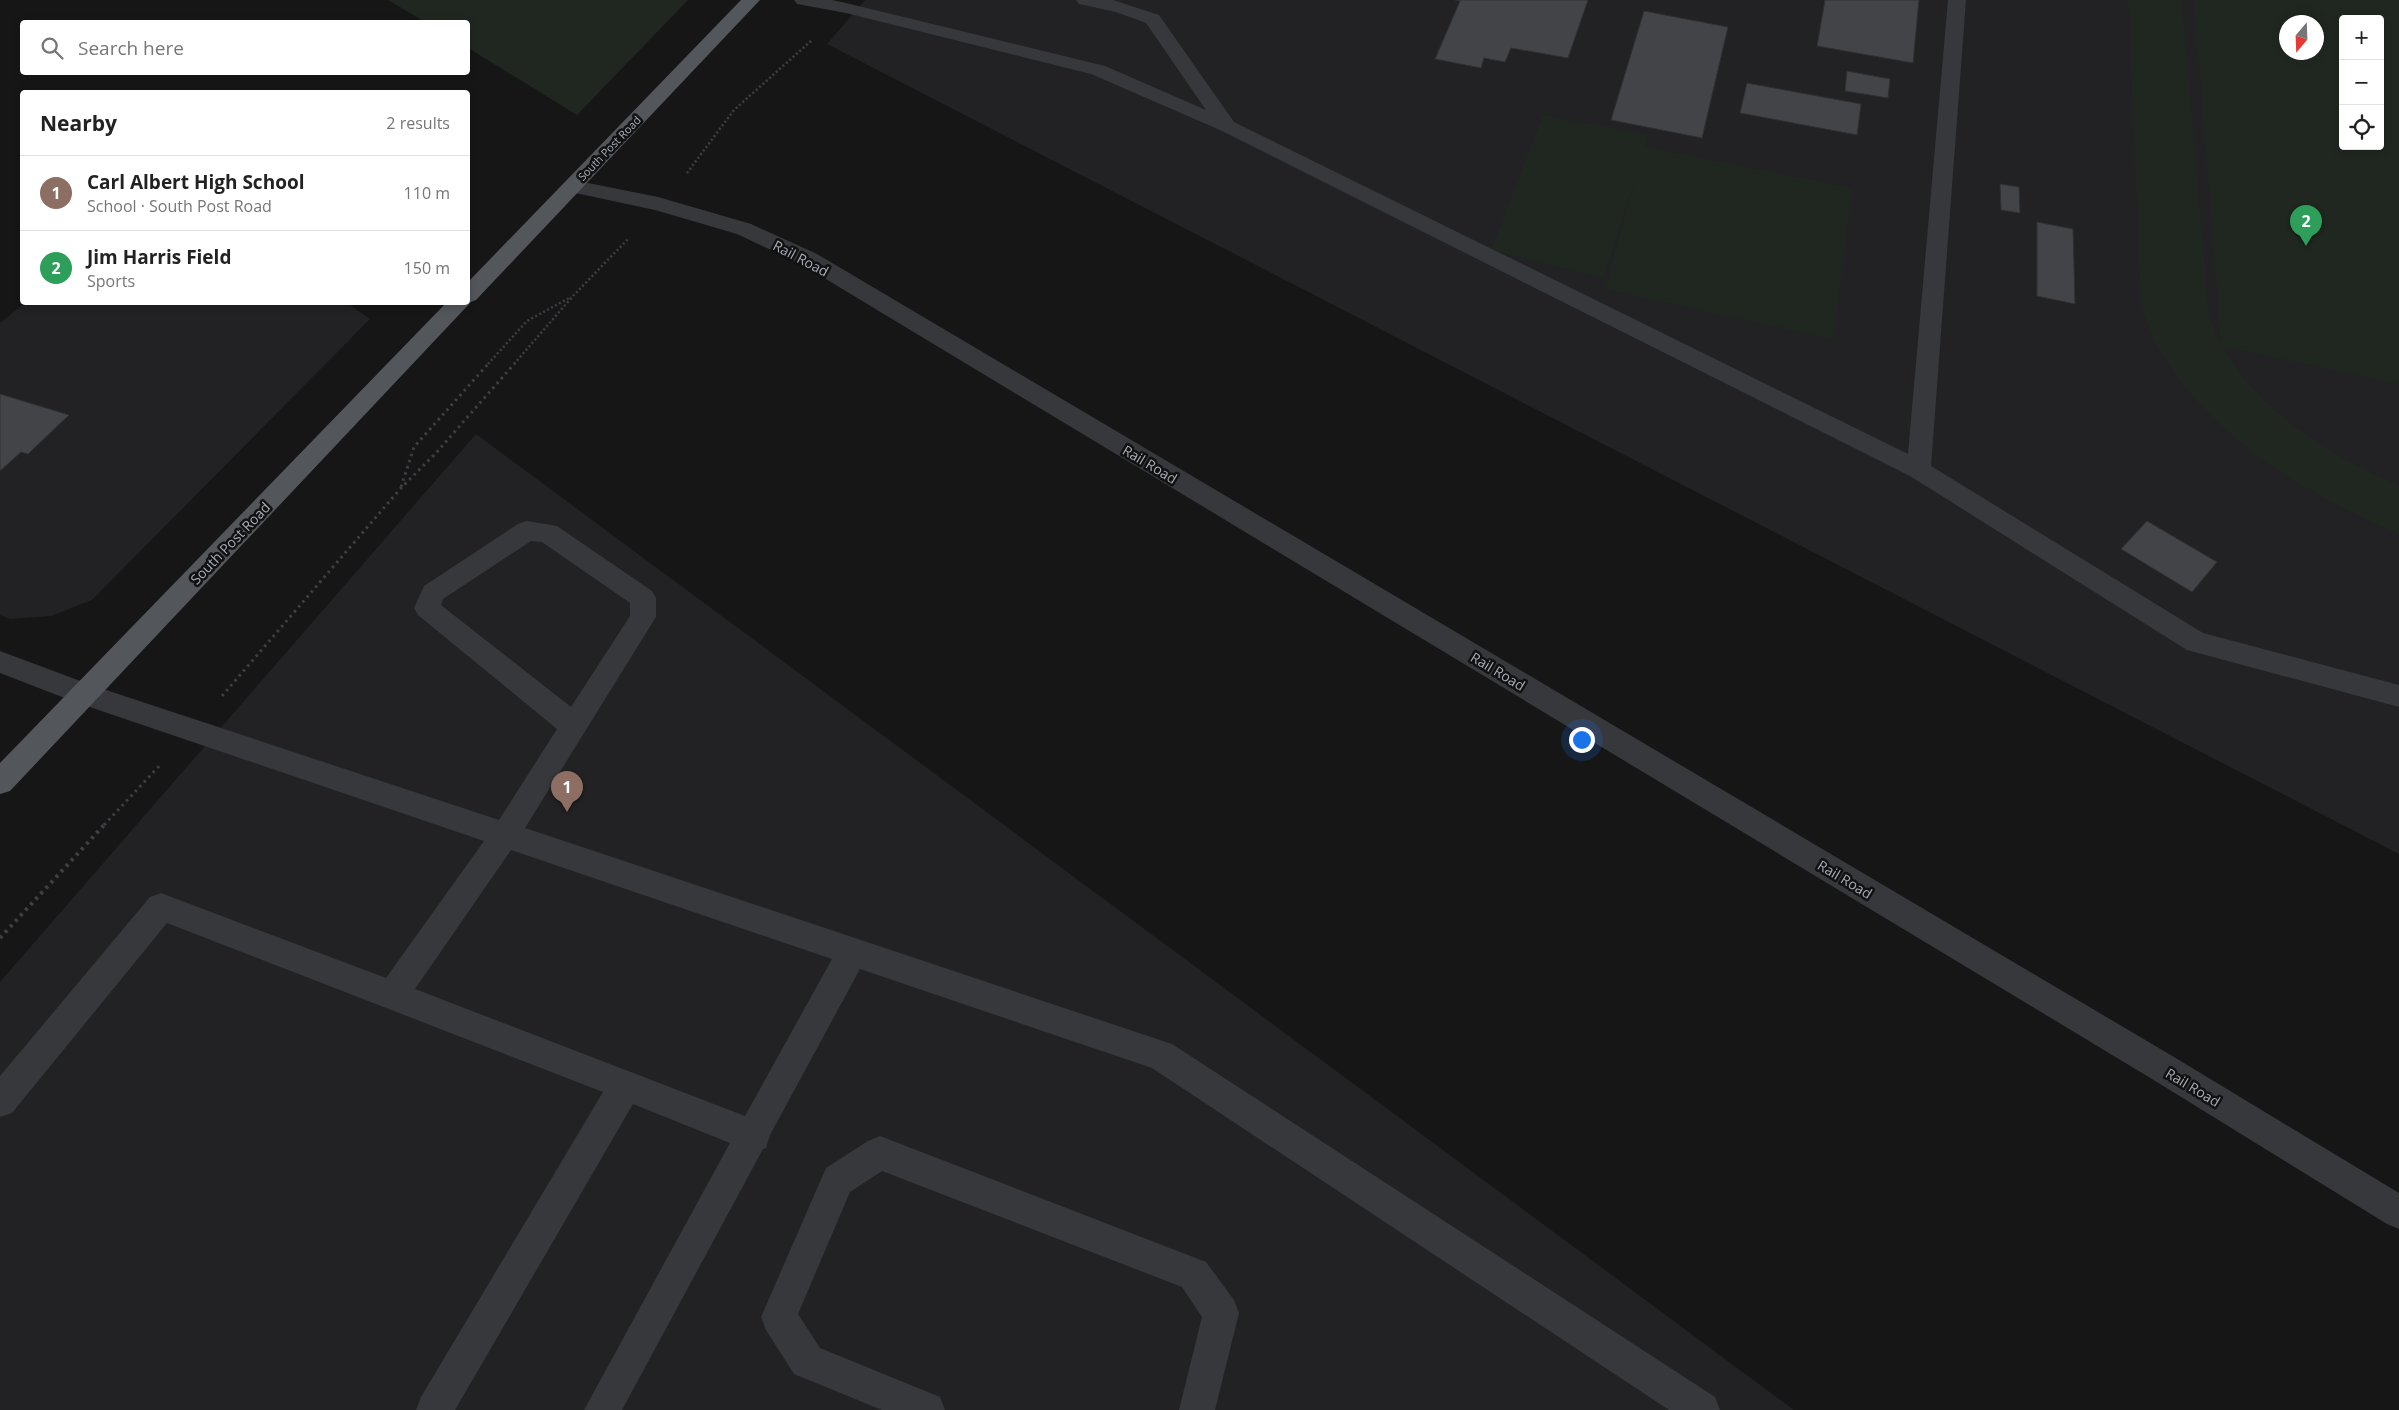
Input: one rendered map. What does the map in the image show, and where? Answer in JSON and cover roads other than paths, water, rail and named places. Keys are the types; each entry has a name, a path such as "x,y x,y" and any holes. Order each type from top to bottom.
{"main road":[{"name":"South Post Road","path":"470,293 751,0"},
{"name":"South Post Road","path":"0,782 457,305"}],"street":[{"path":"803,0 846,8 1098,70 1226,126 1919,470 2196,642 2399,696"},
{"path":"1085,0 1124,4 1153,20 1226,126"},
{"path":"1919,470 1957,0"},
{"name":"Rail Road","path":"573,186 658,204 744,229 808,259 2163,1068 2399,1212"},
{"path":"392,995 505,835 574,726 643,617 643,598 548,533 527,531 433,594 427,608 574,726"},
{"path":"0,662 85,694 854,951 1161,1056 1702,1410"},
{"path":"0,1101 160,907 626,1085 754,1136"},
{"path":"602,1410 854,951"},
{"path":"434,1410 626,1085"},
{"path":"927,1410 807,1361 779,1317 838,1180 880,1153 1194,1274 1221,1313 1198,1410"}],"place":[{"name":"Jim Harris Field","path":"2306,246"},
{"name":"Carl Albert High School","path":"567,812"}]}
